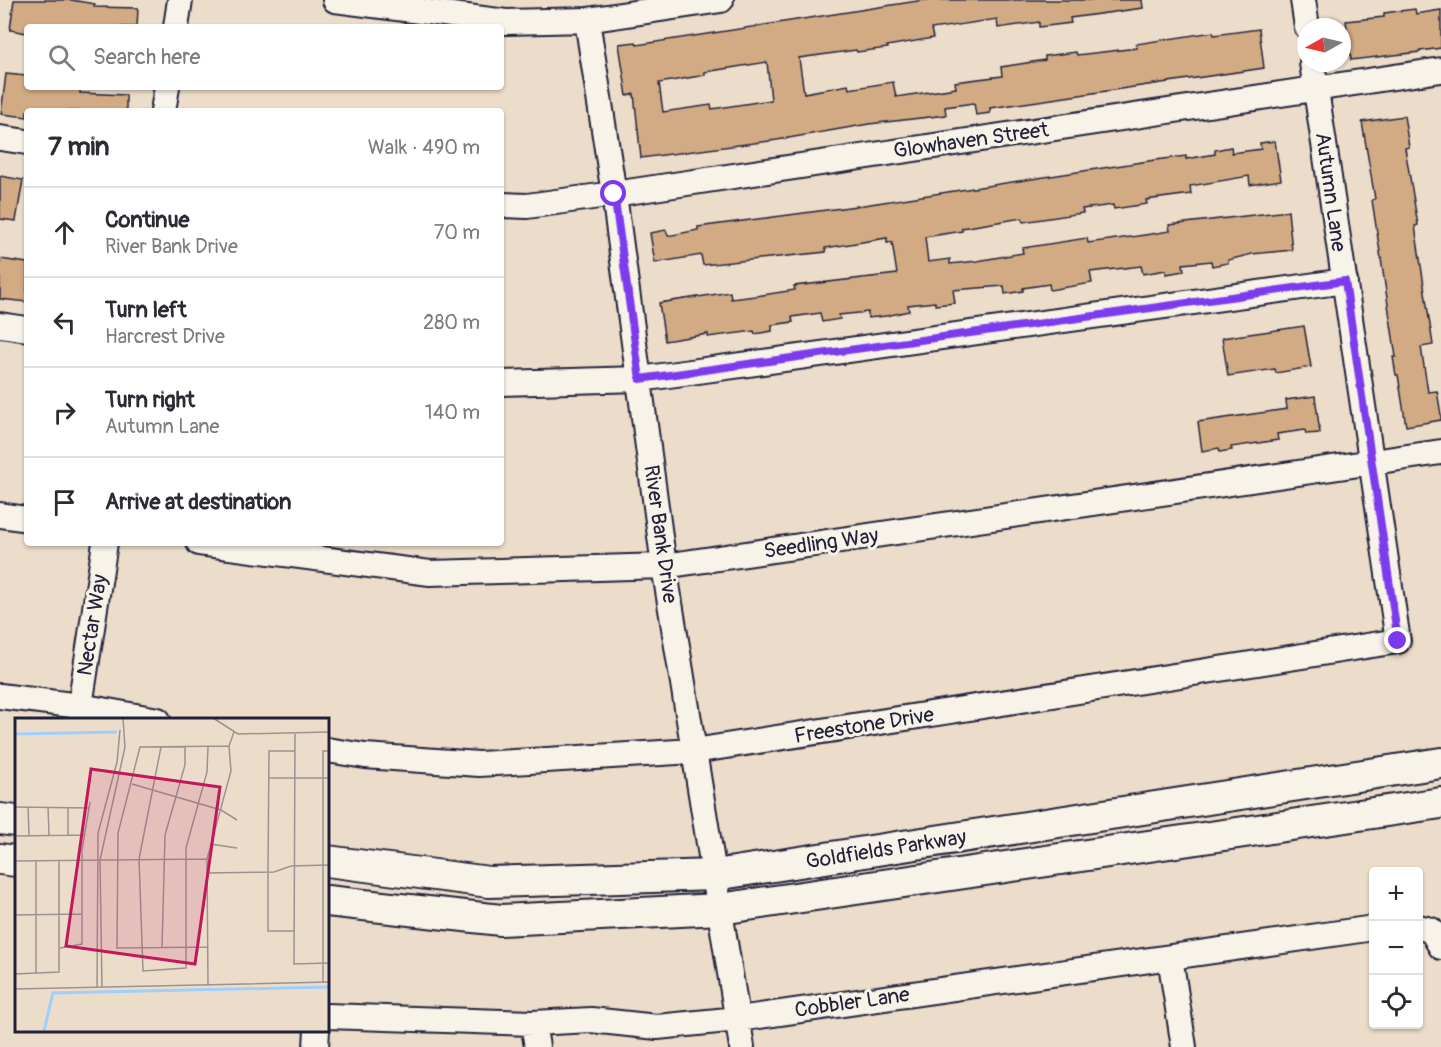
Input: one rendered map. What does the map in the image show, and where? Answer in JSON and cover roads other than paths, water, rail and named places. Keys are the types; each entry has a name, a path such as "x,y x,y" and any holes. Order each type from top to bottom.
{"main road":[{"name":"Goldfields Parkway","path":"328,861 489,882 715,875 1441,763"},
{"name":"Goldfields Parkway","path":"328,901 501,920 720,909 1441,803"},
{"path":"0,819 15,821"},
{"path":"0,859 15,861"}],"street":[{"path":"176,24 180,0"},
{"path":"335,0 470,8 506,22 587,20 710,1"},
{"path":"1303,0 1306,18"},
{"name":"River Bank Drive","path":"587,20 614,194 664,566 742,1047"},
{"name":"Glowhaven Street","path":"504,205 527,206 614,194 1441,70"},
{"name":"Autumn Lane","path":"1313,72 1398,641"},
{"path":"163,108 166,90"},
{"path":"0,138 24,142"},
{"path":"504,383 640,379 1345,281"},
{"path":"0,325 24,329"},
{"name":"Seedling Way","path":"222,546 430,573 664,566 1441,452"},
{"path":"0,515 24,519"},
{"name":"Nectar Way","path":"80,706 105,546"},
{"name":"Freestone Drive","path":"328,750 364,756 479,764 694,751 1398,641"},
{"path":"0,696 80,706 147,718"},
{"name":"Cobbler Lane","path":"328,1016 533,1023 591,1020 657,1027 738,1018 1369,928"},
{"path":"1423,928 1431,930 1441,947"},
{"path":"1170,957 1184,1047"},
{"path":"533,1023 537,1047"},
{"path":"316,1047 317,1032"}]}
